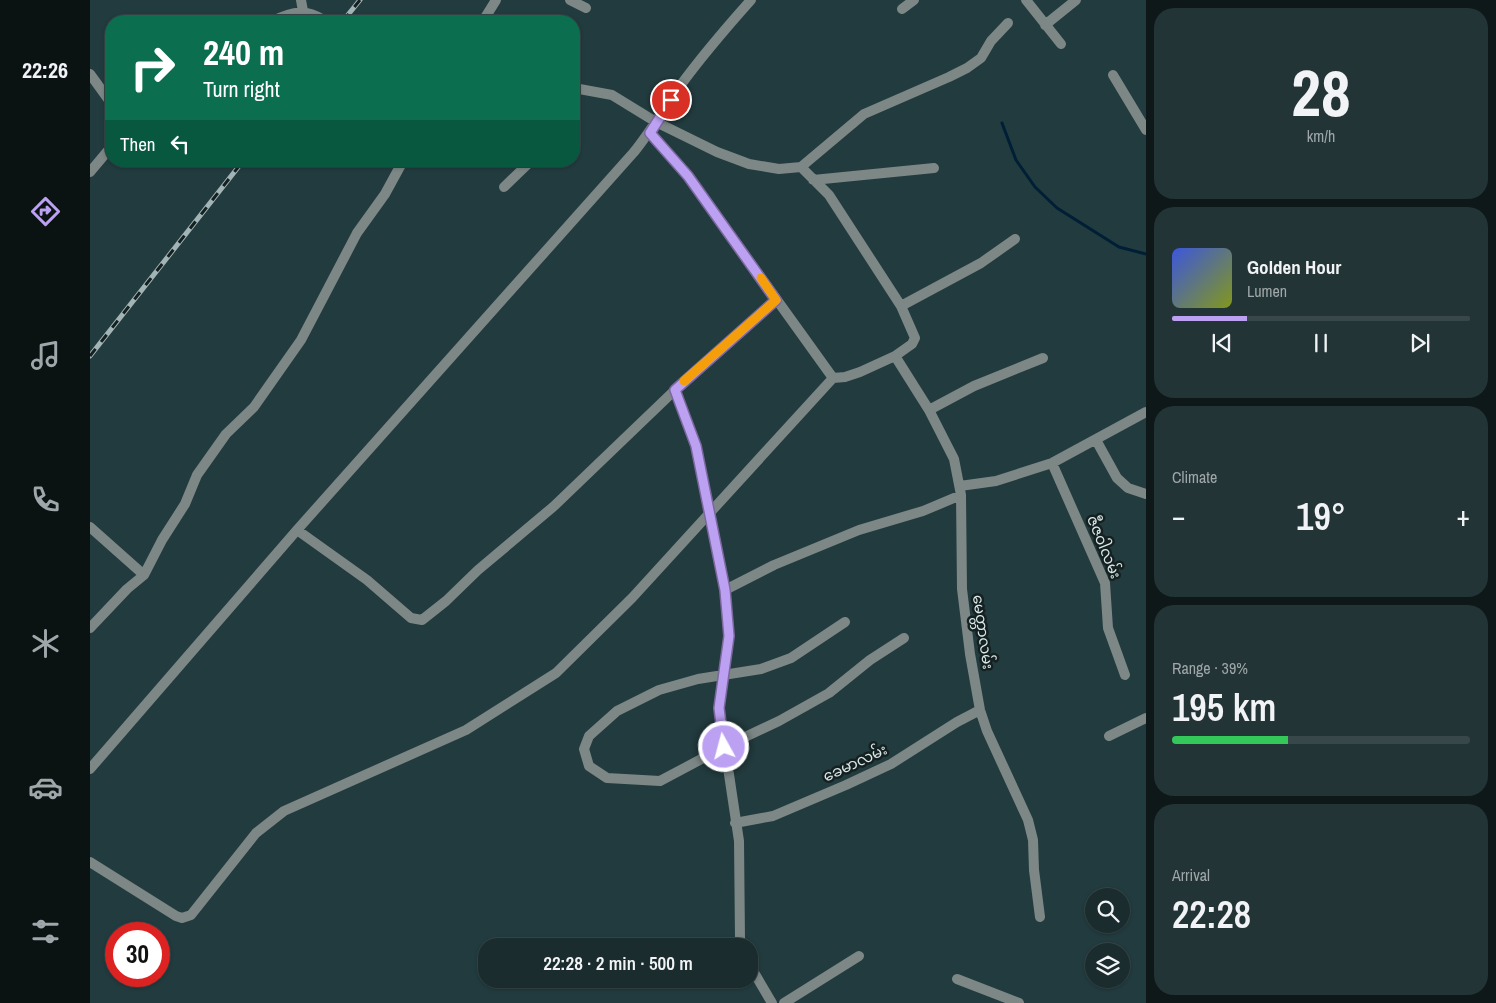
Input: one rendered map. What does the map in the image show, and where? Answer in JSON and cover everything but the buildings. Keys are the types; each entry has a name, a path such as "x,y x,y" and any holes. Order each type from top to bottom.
{"street":[{"path":"301,0 303,11"},
{"path":"487,15 496,0"},
{"path":"570,0 586,8"},
{"path":"90,769 298,530 650,133 702,56 751,0"},
{"path":"902,9 914,0"},
{"path":"1026,0 1061,44"},
{"path":"1046,25 1076,0"},
{"path":"287,15 303,11 313,15"},
{"path":"580,92 612,95 656,122 717,152 749,164 779,169 801,167 864,114 967,68 981,58 991,41 1008,23"},
{"path":"90,74 105,95"},
{"path":"1113,75 1146,130"},
{"path":"650,133 688,176 833,378"},
{"path":"90,172 105,154"},
{"path":"90,628 127,589 144,575 162,540 185,504 197,475 226,434 254,406 301,340 357,233 385,194 400,167"},
{"path":"504,187 525,167"},
{"path":"90,862 176,916 182,918 191,915 256,833 284,811 466,730 556,673 632,598 709,516 833,378 853,375 894,356 912,344 915,338 901,306 828,195 801,167"},
{"path":"813,180 934,168"},
{"path":"901,306 981,263 1015,239"},
{"path":"298,530 367,580 411,618 422,620 553,507 675,390 776,300"},
{"name":"မေတ္တာလမ်း","path":"894,356 929,410 954,459 960,491 962,589 970,654 980,710 987,731 1028,820 1033,840 1040,917"},
{"path":"929,410 974,386 1043,358"},
{"path":"675,390 696,446 725,590 729,636 719,708 739,841 740,938"},
{"path":"725,590 774,565 859,530 923,511 960,491 1052,463 1146,412"},
{"path":"1096,440 1117,478 1128,488 1146,494"},
{"name":"ဇီဇဝါလမ်း","path":"1052,463 1105,583 1108,628 1125,675"},
{"path":"90,527 144,575"},
{"path":"846,622 791,658 761,669 698,679 659,690 617,711 589,736 584,749 589,766 607,778 660,781 724,747 779,722 829,693 870,660 904,638"},
{"name":"ခေမာလမ်း","path":"735,823 773,816 846,785 891,764 980,710"},
{"path":"1109,736 1146,718"},
{"path":"784,1003 859,956"},
{"path":"758,979 772,1003"},
{"path":"957,980 1019,1003"}],"waterway":[{"path":"1002,123 1016,160 1035,187 1057,208 1119,247 1146,254"}],"railway":[{"path":"348,15 360,0"},
{"path":"90,356 238,167"}],"slow traffic":[{"path":"684,381 776,300 761,278"}],"route":[{"path":"671,100 650,133 688,176 776,300 675,390 696,446 716,554 725,590 729,636 719,708 724,747"}]}
